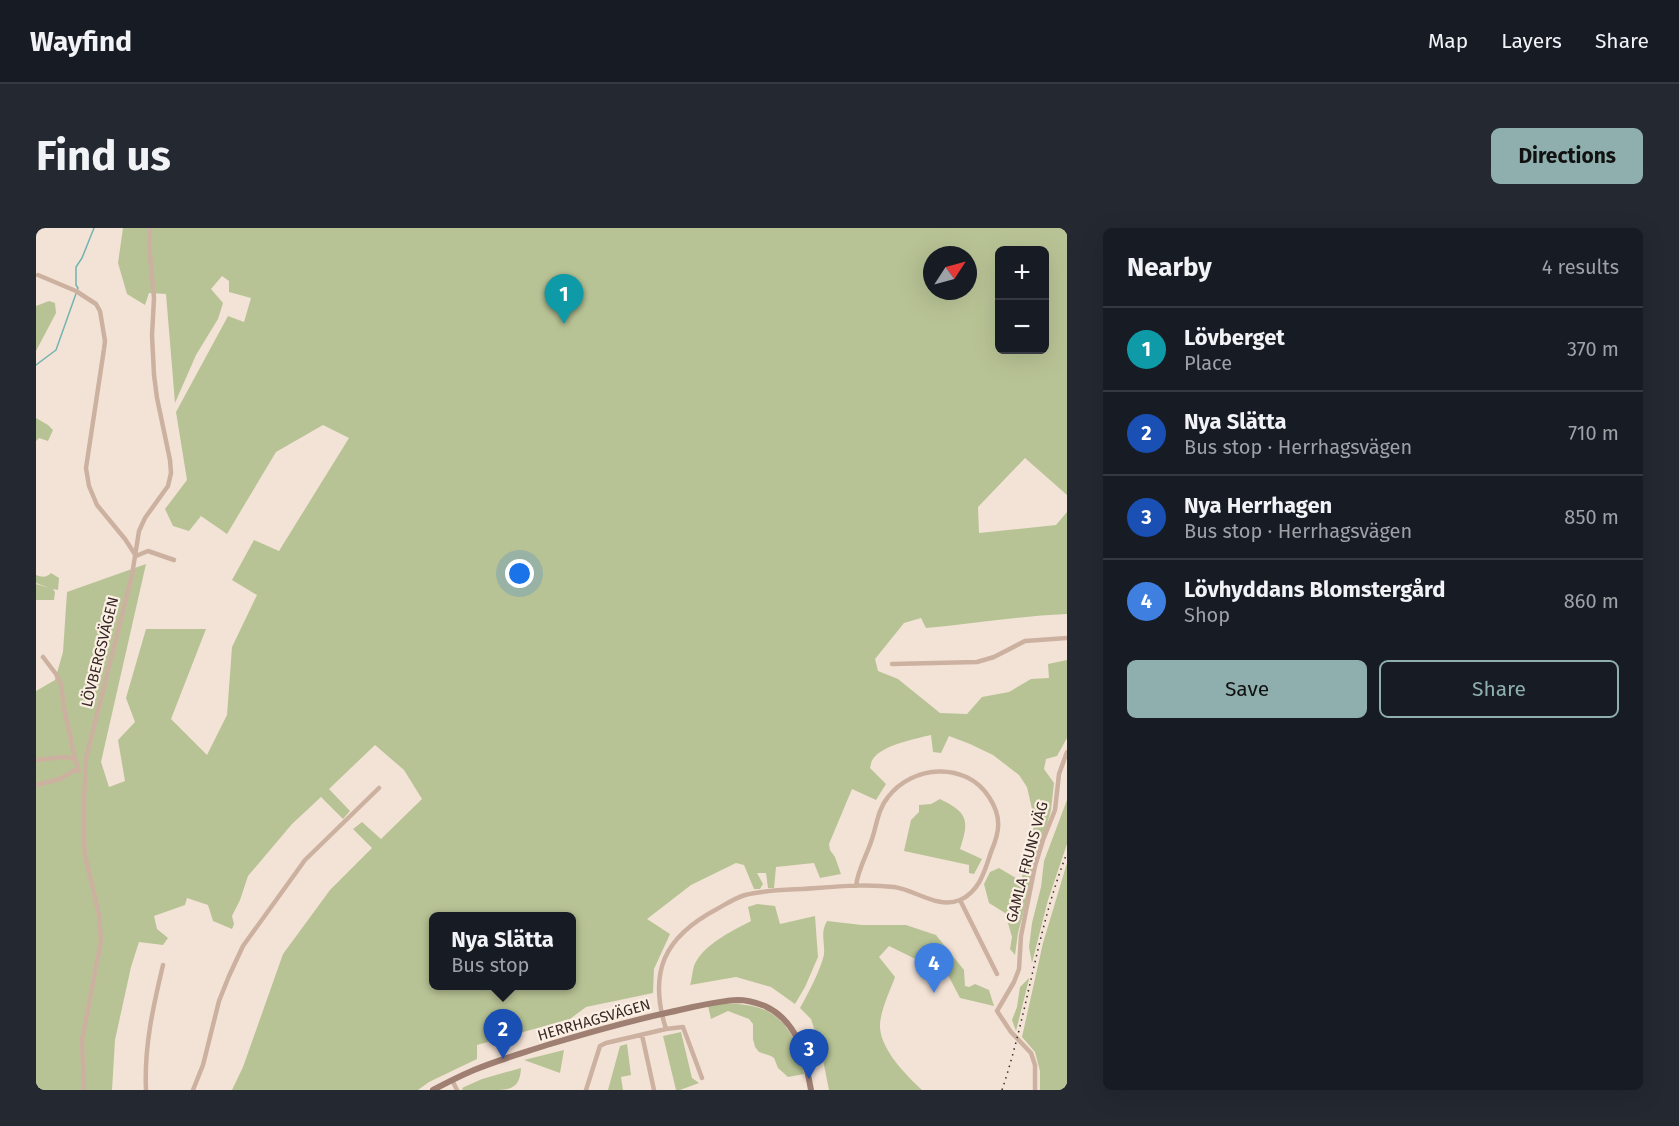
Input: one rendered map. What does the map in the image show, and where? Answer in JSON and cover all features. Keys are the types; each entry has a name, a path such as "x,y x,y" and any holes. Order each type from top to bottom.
{"street":[{"name":"LÖVBERGSVÄGEN","path":"84,1090 82,1040 100,941 99,915 85,855 82,771 136,556 137,536 140,527 168,486 171,473 154,375 152,334 154,298 149,250 150,228"},
{"path":"38,275 76,291 96,304 100,311 105,341 86,468 89,486 98,505 125,538 136,556 151,552 174,560"},
{"path":"892,664 977,662 994,657 1025,641 1067,638"},
{"path":"43,657 61,684 75,759 82,771"},
{"name":"GAMLA FRUNS VÄG","path":"1035,1090 1035,1065 1032,1053 1011,1032 997,1011 1019,969 1021,936 1035,866 1055,810 1059,774 1067,752"},
{"path":"36,760 59,757 75,759"},
{"path":"36,785 60,779 75,770 82,771"},
{"path":"947,771 964,776 982,788 994,806 999,823 997,837 981,880 975,889 960,900 937,901 898,888 856,886 879,814 887,798 898,785 916,776 947,771"},
{"path":"194,1090 203,1065 219,1001 243,946 305,860 379,788"},
{"name":"HERRHAGSVÄGEN","path":"666,1029 659,1000 660,971 670,949 679,938 709,913 753,893 856,886"},
{"path":"960,900 997,974"},
{"path":"146,1090 147,1036 163,965"},
{"name":"HERRHAGSVÄGEN","path":"433,1090 476,1069 611,1026 719,1002 738,1000 753,1002 768,1008 785,1021 798,1039 811,1090"},
{"name":"HERRHAGSVÄGEN","path":"586,1090 600,1046 666,1029 683,1027 702,1078"},
{"name":"HERRHAGSVÄGEN","path":"642,1035 654,1090"},
{"path":"452,1080 457,1090"}],"green space":[{"path":"123,228 1067,228 1067,495 1025,458 978,507 979,533 1056,525 1067,512 1067,614 926,628 921,618 904,623 875,659 878,671 898,679 940,713 967,714 982,697 1009,692 1031,679 1049,678 1048,664 1067,660 1067,738 1057,756 1046,759 1044,769 1054,783 1051,810 1018,933 1015,955 1010,949 1012,937 1005,913 989,903 984,884 990,872 999,868 1021,881 1035,822 1027,787 1019,775 993,755 949,736 941,753 933,752 931,735 891,746 877,754 870,768 886,784 876,800 852,789 829,844 841,874 820,878 814,863 776,867 774,888 768,888 766,873 757,873 763,884 760,889 754,889 744,865 736,863 691,885 647,919 670,934 654,969 653,993 586,1007 570,1019 477,1045 477,1059 429,1082 418,1090 232,1090 243,1067 283,954 330,890 372,848 353,829 362,822 381,839 422,799 404,770 375,745 329,789 350,811 343,819 321,797 292,824 248,876 232,916 234,924 232,929 213,921 208,905 187,898 185,905 154,916 157,929 168,938 163,945 139,942 131,967 115,1040 112,1090 36,1090 36,691 55,680 63,652 67,592 146,564 101,762 109,787 125,781 118,740 135,722 126,698 146,629 206,629 171,719 207,755 227,715 232,647 257,595 232,580 254,540 279,551 349,438 323,425 276,452 227,534 201,516 189,531 173,526 165,509 187,480 176,412 228,316 244,322 251,298 229,292 229,281 222,276 211,289 223,303 218,319 196,355 175,403 166,294 149,293 145,305 127,294 118,263"},
{"path":"49,301 55,303 56,313 36,351 36,306"},
{"path":"36,418 53,430 48,441 39,438 36,441"},
{"path":"51,573 59,578 58,590 53,589 54,600 36,600 36,584 49,588 36,583 36,575 44,577"},
{"path":"940,799 957,809 964,819 965,831 960,849 982,859 974,874 969,873 969,865 904,851 911,820 919,812 919,805 931,804"},
{"path":"1067,800 1067,844 1048,900 1032,963 1029,947 1044,861"},
{"path":"1067,863 1067,1090 1040,1090 1040,1071 1035,1052 1022,1037 1043,943"},
{"path":"757,904 775,906 780,924 815,916 818,957 795,1004 771,987 736,977 690,985 698,958 718,939 751,921 748,907"},
{"path":"827,921 862,925 906,925 936,935 964,970 965,986 975,984 989,990 994,1006 960,998 948,975 889,946 879,957 895,977 881,1016 882,1037 896,1062 922,1090 829,1090 821,1050 811,1019 800,1008 823,960 823,933"},
{"path":"1029,978 1016,1031 1012,1020 1020,987"},
{"path":"739,1004 759,1008 779,1020 793,1038 802,1061 804,1074 788,1077 778,1068 774,1058 759,1052 753,1039 753,1024 749,1019 728,1011 711,1019 708,1006"},
{"path":"681,1032 692,1078 699,1083 676,1090 663,1036"},
{"path":"627,1044 631,1075 621,1077 623,1090 608,1090 620,1046"},
{"path":"564,1050 560,1073 524,1060"},
{"path":"521,1068 519,1080 509,1089 463,1090 462,1088 482,1079"}],"waterway":[{"path":"36,365 56,350 78,288 76,267 94,228"}],"railway":[{"path":"1002,1090 1048,911 1067,853"}],"place":[{"name":"Lövberget","path":"564,324"},
{"name":"Lövhyddans Blomstergård","path":"934,993"},
{"name":"Nya Slätta","path":"503,1059"},
{"name":"Nya Herrhagen","path":"809,1079"}]}
